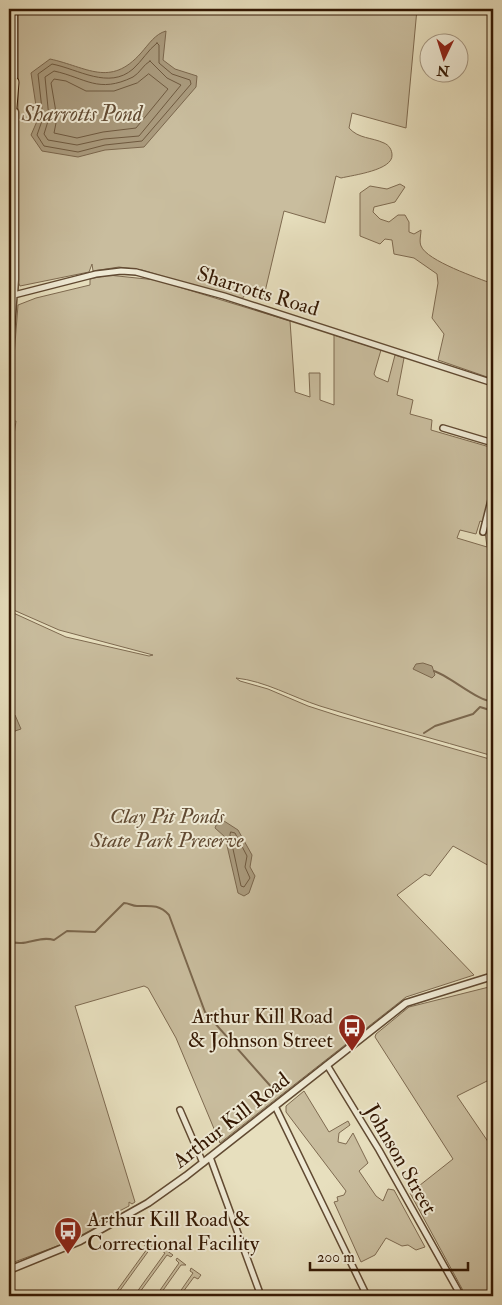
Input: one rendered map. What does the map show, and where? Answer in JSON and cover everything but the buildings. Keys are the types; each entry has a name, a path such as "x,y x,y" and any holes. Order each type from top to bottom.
{"highway":[{"path":"9,146 14,82"}],"street":[{"path":"9,367 16,223 14,9"},
{"name":"Sharrotts Road","path":"11,295 55,283 108,272 121,271 151,275 224,296 493,383"},
{"path":"443,428 493,443"},
{"path":"483,532 493,492"},
{"name":"Arthur Kill Road","path":"9,1270 56,1252 103,1230 148,1203 203,1163 406,1004 493,976"},
{"name":"Johnson Street","path":"326,1065 379,1150 461,1296"},
{"path":"275,1106 367,1296"},
{"path":"180,1110 203,1163"},
{"path":"210,1157 261,1296"}],"green space":[{"path":"18,9 417,9 406,128 352,113 349,128 361,136 387,145 392,153 391,160 372,171 341,178 336,176 325,223 284,211 264,296 247,292 242,299 238,299 142,270 119,267 93,271 92,264 89,272 20,286 18,282"},
{"path":"10,167 9,286 9,168"},
{"path":"400,184 405,187 395,202 374,207 373,212 380,219 389,222 398,215 405,215 409,222 409,232 414,234 421,230 420,244 425,252 442,263 493,284 493,379 438,360 444,334 432,318 438,283 437,274 414,258 394,254 392,240 385,239 380,244 360,236 360,193 370,186 387,189"},
{"name":"Clay Pit Ponds State Park Preserve","path":"108,275 156,280 290,321 295,392 310,397 309,373 320,373 320,400 334,405 334,335 381,350 374,374 376,377 388,382 395,355 404,358 397,395 413,400 410,414 432,420 431,430 493,448 493,482 483,522 480,521 476,534 460,530 457,538 487,547 485,531 493,501 493,756 341,713 257,682 236,678 339,716 493,760 493,868 453,846 430,876 425,874 397,895 474,975 406,997 220,1143 176,1038 148,988 144,986 75,1006 135,1202 132,1204 129,1202 129,1206 100,1221 95,1228 68,1242 9,1264 9,611 66,637 149,656 153,655 59,630 9,608 9,471 16,421 10,421 9,433 9,421 18,305 36,298 90,285 90,279"},
{"path":"493,986 493,1078 457,1096 493,1149 493,1296 466,1296 410,1193 453,1159 375,1037 376,1034 409,1007"},
{"path":"304,1091 329,1132 348,1121 350,1125 339,1133 338,1142 346,1144 353,1133 368,1163 359,1171 376,1196 383,1201 388,1189 394,1190 425,1247 416,1250 408,1245 402,1246 386,1238 375,1255 361,1262 334,1202 338,1201 337,1197 344,1195 346,1191 286,1112 286,1106"},
{"path":"149,1242 155,1242 116,1296 113,1296 147,1249 144,1245"},
{"path":"163,1248 173,1255 171,1257 167,1255 137,1296 134,1296 165,1253 162,1251"},
{"path":"177,1258 186,1265 181,1265 159,1296 156,1296 179,1263 176,1260"},
{"path":"191,1268 201,1275 198,1279 194,1277 180,1296 177,1296 193,1273 190,1271"}],"water":[{"name":"Sharrotts Pond","path":"166,31 163,60 175,69 197,76 196,87 144,147 105,150 78,157 42,151 31,135 38,119 31,73 50,59 98,72 119,70 130,64 155,37"},
{"path":"423,663 432,666 435,675 432,678 413,669 416,664"},
{"path":"9,714 15,715 21,729 15,731 9,743"},
{"path":"224,821 238,830 252,855 250,867 255,876 249,893 244,896 238,893 225,837 215,828 217,823"}],"waterway":[{"path":"434,671 473,694 493,701"},
{"path":"424,733 435,726 473,714 480,707 493,711"},
{"path":"9,941 21,943 42,939 54,940 67,931 95,932 124,903 135,906 154,906 162,909 169,915 205,1012 274,1090"}],"place":[{"name":"Arthur Kill Road & Johnson Street","path":"352,1052"},
{"name":"Arthur Kill Road & Correctional Facility","path":"68,1255"}]}
